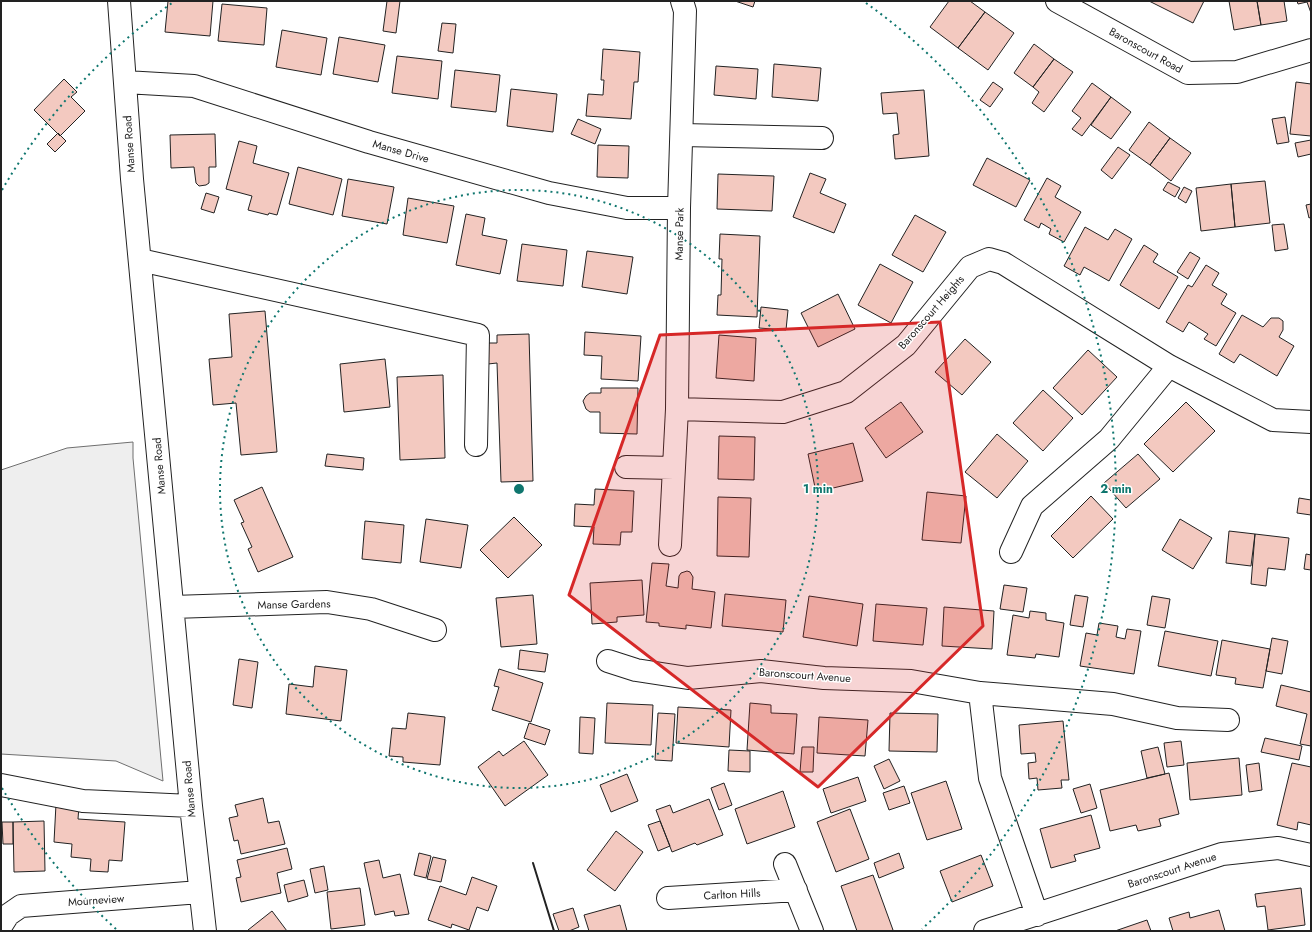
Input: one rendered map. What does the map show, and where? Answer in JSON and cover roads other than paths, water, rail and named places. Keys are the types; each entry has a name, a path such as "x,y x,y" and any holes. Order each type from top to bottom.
{"street":[{"name":"Manse Road","path":"119,1 140,260 191,806 205,931"},
{"name":"Manse Park","path":"670,545 677,409 679,208 685,11 682,1"},
{"name":"Baronscourt Road","path":"1057,1 1188,73 1237,72 1311,50"},
{"name":"Manse Drive","path":"125,82 194,86 369,142 549,193 627,208 679,208"},
{"path":"682,135 822,138"},
{"name":"Baronscourt Heights","path":"677,409 783,412 846,392 906,345 970,267 989,259 1003,263 1169,366 1273,420 1311,422"},
{"path":"140,260 478,335 476,446"},
{"path":"1011,552 1032,506 1109,438 1169,366"},
{"path":"626,467 674,468"},
{"name":"Manse Gardens","path":"173,608 327,602 371,609 435,630"},
{"name":"Baronscourt Avenue","path":"608,661 636,670 688,678 761,671 824,678 911,681 980,693 1113,704 1177,718 1228,720"},
{"path":"980,693 990,778 1037,915"},
{"path":"1,785 83,801 191,806"},
{"name":"Baronscourt Avenue","path":"985,931 1222,854 1278,848 1311,855"},
{"path":"785,864 812,931"},
{"name":"Carlton Hills","path":"668,898 796,890"},
{"name":"Mourneview","path":"1,926 8,915 21,906 200,892"}]}
